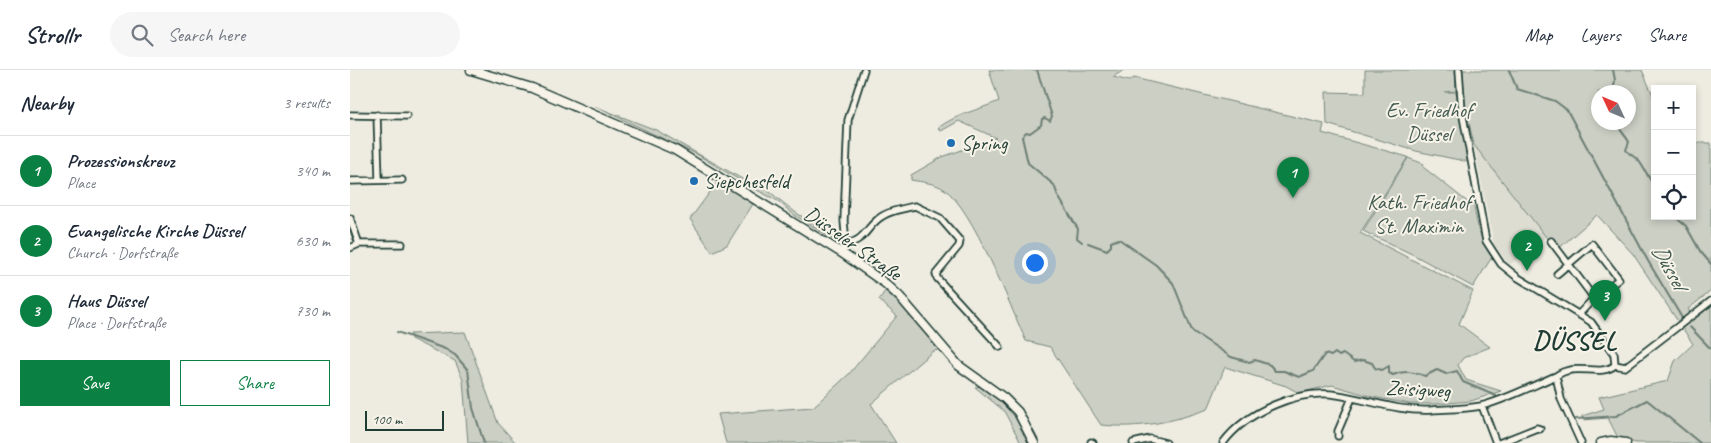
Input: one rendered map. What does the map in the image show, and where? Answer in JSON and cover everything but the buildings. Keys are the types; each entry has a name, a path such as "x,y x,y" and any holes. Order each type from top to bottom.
{"main road":[{"name":"Düsseler Straße","path":"471,70 532,88 675,150 842,253 886,284 900,297 958,365 1004,398 1018,412 1034,443"},
{"path":"1601,443 1611,441 1626,443"}],"street":[{"path":"842,253 846,244 848,120 864,70"},
{"path":"1459,70 1461,104 1474,166 1483,233 1493,254 1501,264 1530,286 1580,313 1591,322 1604,337 1614,354 1615,365"},
{"path":"350,115 407,116"},
{"path":"377,115 379,180"},
{"path":"350,181 402,180"},
{"path":"846,244 861,238 876,220 892,212 915,206 940,218 960,241 959,246 936,274 937,278 1000,347"},
{"path":"350,218 359,244"},
{"path":"1551,241 1594,298"},
{"path":"350,248 359,244 402,244"},
{"path":"1557,274 1592,244 1619,279 1594,298 1580,313"},
{"name":"Zeisigweg","path":"1223,443 1237,428 1268,408 1318,394 1352,398 1384,406 1430,410 1482,406 1556,376 1565,370 1605,370 1615,365 1626,367 1711,301"},
{"path":"1556,376 1562,399 1581,443"},
{"path":"1338,436 1338,431 1352,398"},
{"path":"1482,406 1497,443 1537,428 1540,429"},
{"path":"1133,443 1150,439 1166,443"}],"shaded area":[{"path":"1474,145 1546,237 1509,265 1494,244"}],"green space":[{"path":"989,70 1124,70 1113,77 1129,81 1134,78 1324,124 1322,133 1408,157 1360,233 1473,291 1459,324 1490,347 1463,358 1458,365 1466,380 1501,391 1471,401 1410,404 1373,397 1332,385 1299,393 1286,386 1225,367 1208,409 1181,418 1142,425 1101,425 1050,347 1026,341 990,259 967,216 955,200 940,187 911,180 911,175 942,157 996,138 959,121 941,131 938,128 960,116 999,101"},
{"name":"Ev. Friedhof Düssel","path":"1365,70 1455,70 1456,91 1445,92 1456,92 1469,162 1416,151 1327,124 1326,92 1365,93"},
{"path":"1461,70 1642,70 1651,91 1651,220 1696,220 1696,143 1711,143 1711,291 1688,309 1695,319 1711,306 1711,443 1636,443 1618,438 1608,418 1583,420 1582,416 1604,409 1599,397 1668,381 1675,361 1693,344 1633,254 1597,215 1557,250 1474,145 1461,88"},
{"path":"594,106 656,130 751,184 766,189 795,212 835,238 834,240 793,214 778,201 696,154"},
{"name":"Kath. Friedhof St. Maximin","path":"1408,158 1424,164 1423,167 1474,207 1480,233 1492,257 1473,287 1414,255 1363,231"},
{"path":"719,180 753,204 727,245 712,252 690,219"},
{"path":"885,291 909,312 939,350 933,351 871,404 896,443 726,443 718,414 813,407 849,374 897,316 879,300"},
{"path":"465,332 498,423 516,443 468,443 463,380 455,361 411,339 410,334"},
{"path":"982,386 1009,407 1030,443 1021,443 1004,411 975,387"}],"waterway":[{"path":"1037,70 1052,116 1050,121 1045,118 1042,119 1041,125 1030,133 1026,132 1022,137 1028,163 1054,185 1058,196 1078,229 1077,238 1082,242"},
{"name":"Düssel","path":"1509,70 1517,89 1555,101 1567,110 1648,261 1682,318"},
{"name":"Düssel","path":"1613,70 1614,85"},
{"name":"Düssel","path":"1620,130 1629,142 1626,150 1640,162 1651,180"},
{"name":"Düssel","path":"1679,220 1686,226 1700,251 1711,264"},
{"path":"1088,243 1107,250 1111,246 1111,242 1119,239 1156,265 1173,283 1192,331 1231,357 1249,362 1255,360 1270,365 1275,371 1284,371 1299,377 1313,371 1325,354 1331,356 1335,353 1339,356 1343,354 1354,362 1363,360 1372,363 1375,368 1382,370 1389,366 1389,373 1393,375 1409,372 1425,376 1437,370 1446,374 1457,371 1463,382 1496,396"},
{"name":"Düssel","path":"1690,327 1711,349"},
{"path":"397,332 445,349 455,355 468,370 473,408 484,443"},
{"path":"1576,419 1616,416 1647,400 1700,443"}],"place":[{"name":"Spring","path":"951,143"},
{"name":"Siepchesfeld","path":"694,181"},
{"name":"Prozessionskreuz","path":"1293,198"},
{"name":"Evangelische Kirche Düssel","path":"1527,271"},
{"name":"Haus Düssel","path":"1605,321"}],"district":[{"name":"DÜSSEL","path":"1575,340"}]}
